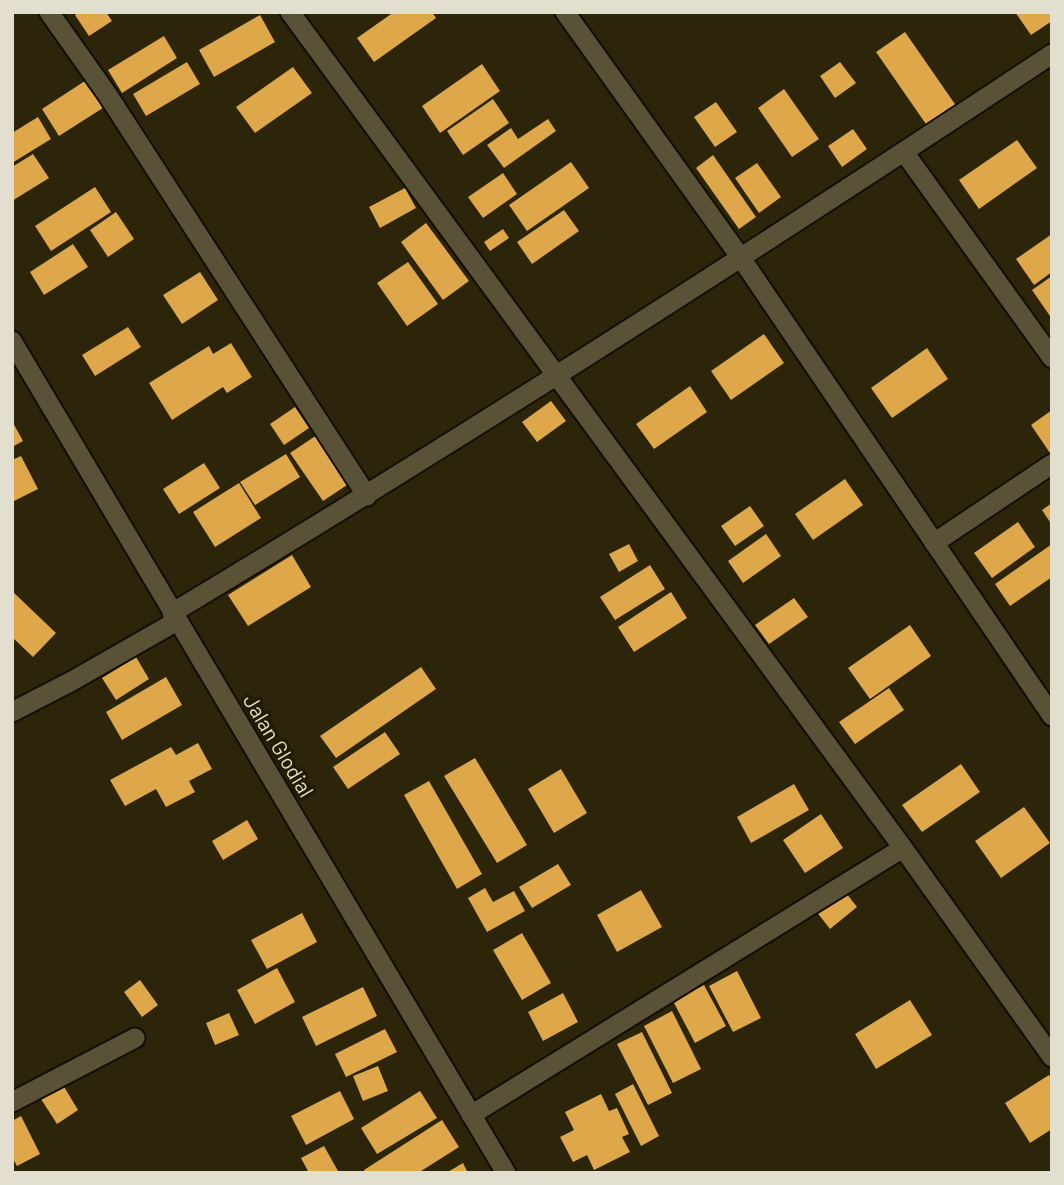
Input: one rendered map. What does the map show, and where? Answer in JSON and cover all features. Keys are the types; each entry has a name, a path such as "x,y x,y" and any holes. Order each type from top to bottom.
{"street":[{"path":"49,12 107,94 367,496"},
{"path":"290,12 1052,1056"},
{"path":"565,12 741,258 1052,716"},
{"path":"12,712 72,681 367,496 741,258 1052,54"},
{"path":"904,152 1052,358"},
{"name":"Jalan Glodial","path":"12,341 506,1173"},
{"path":"934,543 1052,464"},
{"path":"471,1115 902,848"},
{"path":"12,1102 135,1038"}],"building":[{"path":"79,12 106,12 112,21 89,36 75,15"},
{"path":"394,12 432,12 436,18 374,62 357,38"},
{"path":"1015,12 1052,12 1052,21 1031,35"},
{"path":"260,15 275,42 214,77 199,50"},
{"path":"905,32 957,107 928,127 876,52"},
{"path":"164,36 177,58 122,93 108,70"},
{"path":"187,62 200,84 146,116 133,94"},
{"path":"840,62 856,83 835,98 820,76"},
{"path":"482,64 500,91 440,133 422,106"},
{"path":"293,67 312,93 255,133 236,107"},
{"path":"88,79 106,106 59,136 42,109"},
{"path":"784,89 819,139 792,157 758,108"},
{"path":"493,99 509,123 463,155 447,131"},
{"path":"716,102 737,132 715,147 694,117"},
{"path":"38,117 51,139 12,163 12,133"},
{"path":"548,119 556,131 504,168 487,145 511,128 518,139"},
{"path":"853,129 867,149 842,167 828,146"},
{"path":"1017,140 1037,168 979,209 959,180"},
{"path":"33,154 49,178 12,201 12,167"},
{"path":"713,155 756,217 739,229 696,168"},
{"path":"571,162 589,188 527,231 509,205"},
{"path":"757,163 781,197 759,213 735,178"},
{"path":"503,173 517,194 483,218 468,197"},
{"path":"95,187 111,212 51,251 35,226"},
{"path":"405,188 416,208 380,228 369,207"},
{"path":"564,210 579,231 532,264 517,242"},
{"path":"116,212 134,239 108,257 90,230"},
{"path":"426,223 469,281 443,300 401,242"},
{"path":"503,229 509,238 490,251 484,242"},
{"path":"1052,234 1052,272 1034,285 1016,259"},
{"path":"73,244 88,267 44,295 30,272"},
{"path":"408,262 438,304 407,326 377,283"},
{"path":"200,272 218,300 182,324 163,295"},
{"path":"1052,276 1052,314 1050,316 1032,290"},
{"path":"128,327 141,347 95,376 82,355"},
{"path":"764,334 784,363 731,400 711,371"},
{"path":"231,343 252,377 227,393 223,387 172,420 149,383 209,346 213,354"},
{"path":"927,348 948,379 892,418 871,388"},
{"path":"690,386 707,412 654,449 636,424"},
{"path":"551,401 566,421 537,442 522,422"},
{"path":"295,407 309,428 284,445 270,424"},
{"path":"1052,410 1052,451 1050,453 1031,425"},
{"path":"12,421 23,441 12,447"},
{"path":"317,435 350,483 323,501 290,453"},
{"path":"286,454 300,477 255,505 240,482"},
{"path":"21,456 38,489 12,502 12,460"},
{"path":"204,463 220,488 179,514 163,489"},
{"path":"845,479 863,505 813,540 795,514"},
{"path":"239,483 261,518 215,547 193,512"},
{"path":"1052,503 1052,525 1042,510"},
{"path":"750,506 764,526 735,546 721,526"},
{"path":"1018,522 1035,547 992,578 974,553"},
{"path":"766,534 781,556 743,583 728,561"},
{"path":"629,544 638,561 619,572 609,554"},
{"path":"1052,544 1052,577 1010,606 995,584"},
{"path":"292,555 311,587 248,626 228,595"},
{"path":"650,565 665,589 615,620 600,597"},
{"path":"12,591 56,633 33,657 12,637"},
{"path":"671,592 687,618 634,652 618,627"},
{"path":"794,598 808,617 769,644 755,625"},
{"path":"910,625 931,656 870,699 848,668"},
{"path":"136,657 149,679 116,700 102,678"},
{"path":"421,667 436,689 336,758 320,736"},
{"path":"166,677 182,705 122,740 106,712"},
{"path":"889,688 904,710 855,744 839,722"},
{"path":"385,732 400,754 348,789 333,767"},
{"path":"198,743 212,769 189,781 195,792 166,807 156,789 125,806 110,780 171,747 176,755"},
{"path":"475,758 527,845 497,863 444,776"},
{"path":"961,764 980,792 922,832 902,805"},
{"path":"561,769 587,813 554,833 528,789"},
{"path":"429,781 482,874 457,889 404,795"},
{"path":"794,784 809,810 751,843 737,817"},
{"path":"1024,807 1050,843 1001,878 975,841"},
{"path":"821,814 843,848 805,873 783,840"},
{"path":"247,820 258,839 223,860 212,841"},
{"path":"558,864 571,885 532,908 519,887"},
{"path":"485,888 493,902 514,891 525,911 487,932 468,898"},
{"path":"843,889 857,907 830,929 816,911"},
{"path":"641,890 662,927 617,952 597,915"},
{"path":"302,913 317,942 267,969 251,940"},
{"path":"522,933 551,983 522,1000 493,950"},
{"path":"277,968 295,1002 255,1024 237,990"},
{"path":"737,971 761,1018 733,1032 709,986"},
{"path":"140,980 158,1005 142,1017 124,992"},
{"path":"704,985 726,1026 695,1043 673,1001"},
{"path":"363,987 377,1016 316,1046 302,1017"},
{"path":"563,993 578,1022 543,1041 528,1012"},
{"path":"910,1000 932,1035 876,1069 855,1034"},
{"path":"672,1011 701,1069 673,1083 644,1026"},
{"path":"229,1013 239,1035 215,1045 206,1023"},
{"path":"385,1029 397,1052 346,1077 335,1054"},
{"path":"642,1032 672,1093 648,1105 617,1044"},
{"path":"378,1066 388,1091 363,1101 353,1076"},
{"path":"1049,1075 1052,1080 1052,1129 1030,1143 1005,1103"},
{"path":"633,1084 659,1136 641,1146 615,1094"},
{"path":"63,1085 78,1110 57,1124 41,1099"},
{"path":"340,1091 354,1119 306,1145 291,1116"},
{"path":"420,1091 437,1118 377,1154 361,1128"},
{"path":"601,1094 609,1111 617,1108 629,1134 622,1137 630,1152 594,1170 587,1155 573,1162 560,1137 574,1130 565,1112"},
{"path":"21,1116 40,1154 17,1166 12,1157 12,1121"},
{"path":"442,1120 459,1147 418,1173 365,1173 364,1170"},
{"path":"324,1146 338,1171 309,1173 301,1158"},
{"path":"463,1163 468,1173 446,1173"}]}
